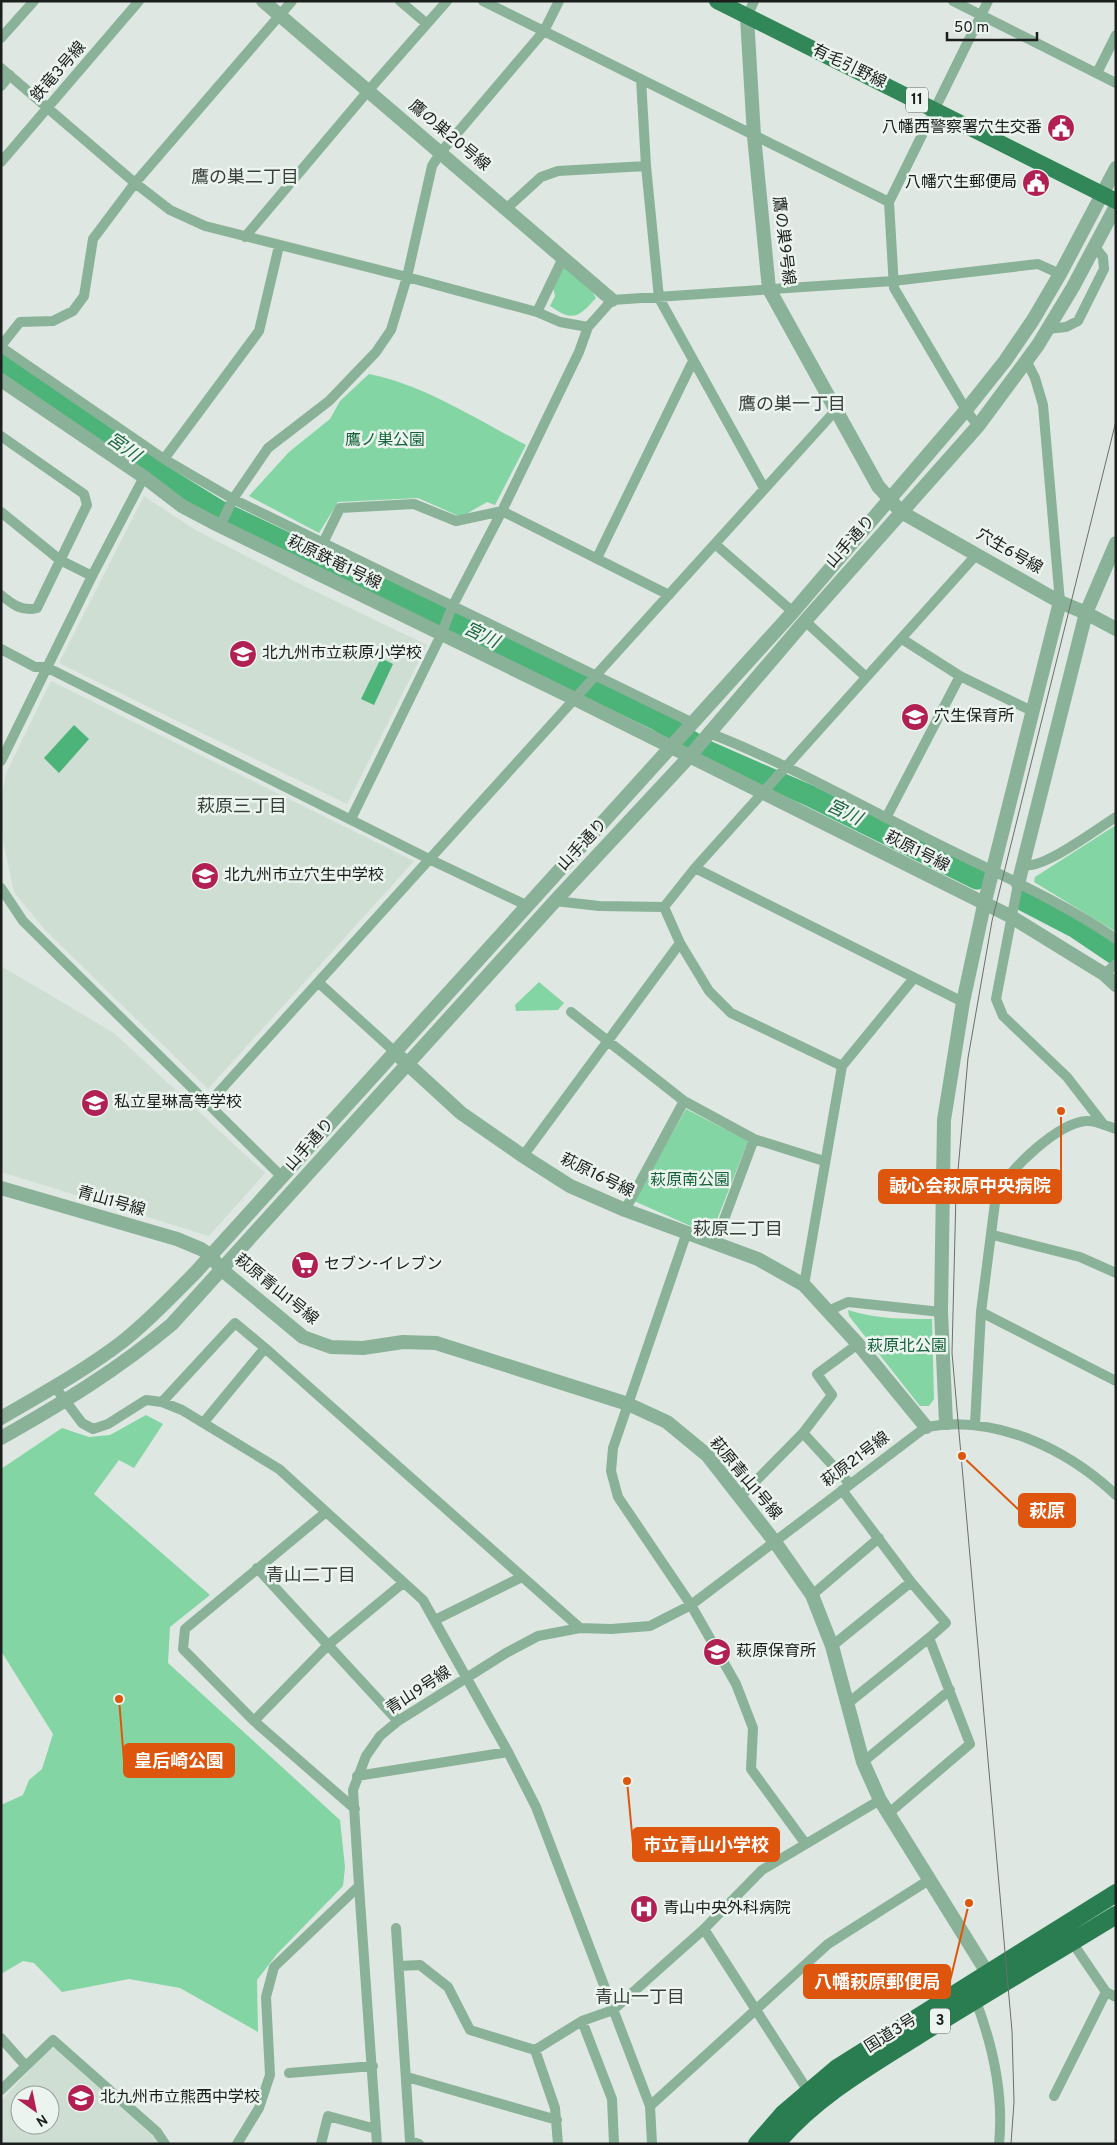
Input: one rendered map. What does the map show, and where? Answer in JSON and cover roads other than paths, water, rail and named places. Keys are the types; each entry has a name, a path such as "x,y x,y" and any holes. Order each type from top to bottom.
{"highway":[{"name":"国道3号","path":"757,2144 808,2091 837,2068 992,1980 1116,1894"},
{"name":"国道3号","path":"992,1980 1072,1942 1116,1915"},
{"name":"国道3号","path":"776,2144 807,2112 842,2084 972,1992"}],"main road":[{"name":"有毛引野線","path":"717,1 1109,197"}],"street":[{"path":"1,38 34,1"},
{"name":"鉄竜3号線","path":"1,162 139,1"},
{"name":"鷹の巣20号線","path":"263,1 507,208 612,300"},
{"path":"292,1 135,183 93,239 84,296 73,311 53,320 20,322 1,347 164,459 233,499 690,725"},
{"path":"400,1 427,24"},
{"path":"245,237 368,90 447,1"},
{"path":"483,1 888,202"},
{"path":"224,518 233,499 268,448 328,401 376,352 391,330 407,277 432,166 440,152 544,31 559,1"},
{"path":"746,16 754,1"},
{"path":"953,1 1116,83"},
{"path":"978,426 966,410 894,288 888,202 988,1"},
{"name":"鷹の巣9号線","path":"746,16 754,136 769,289 878,486 888,500"},
{"path":"1096,73 1116,36"},
{"path":"1,68 135,183 170,210 205,226 537,312 560,322 588,327"},
{"path":"1,86 10,75"},
{"path":"641,79 646,166 659,298 764,488"},
{"path":"507,208 542,177 558,171 646,166"},
{"name":"山手通り","path":"1,1418 55,1387 122,1341 149,1319 210,1256 396,1052 526,905 793,612 966,410 1005,361 1109,197 1116,168"},
{"name":"山手通り","path":"1,1438 65,1402 125,1363 195,1301 406,1064 691,755 804,621 978,426 1027,362 1095,247 1116,206"},
{"path":"164,459 259,331 279,246"},
{"path":"1047,329 1066,327 1078,322 1104,269 1103,257 1095,247"},
{"path":"537,312 563,258"},
{"path":"352,819 452,607 502,511 579,352 588,327 612,300 893,281 1038,264 1060,274"},
{"path":"597,558 693,361"},
{"path":"946,1424 941,1312 944,1120 963,1002 984,905 1034,712 1060,602 1043,405 1035,378 1027,362"},
{"name":"萩原鉄竜1号線","path":"1,380 144,477 182,506 224,518 442,631 578,696 672,745"},
{"path":"207,1105 836,410"},
{"path":"1,436 84,494 87,505 37,608 27,611 12,604 1,595"},
{"path":"1,761 46,667 144,477"},
{"name":"穴生6号線","path":"888,500 901,512 1060,602 1116,629"},
{"path":"324,543 340,508 414,504 456,521 502,511 669,594"},
{"path":"1,512 60,560 92,576"},
{"path":"1104,1125 1067,1077 1003,1016 996,999 1010,916 1086,613 1116,543"},
{"path":"715,544 793,612"},
{"path":"664,907 695,868 977,554"},
{"path":"804,621 866,677"},
{"path":"902,639 960,676 1034,712"},
{"path":"1,649 35,667 46,667 352,819 429,860 526,905"},
{"path":"886,818 960,676"},
{"path":"707,734 886,818 1018,884 1090,921 1116,940"},
{"name":"萩原1号線","path":"672,745 765,791 984,905 1010,916 1104,974 1116,984"},
{"path":"1024,865 1028,866 1048,859 1116,817"},
{"path":"695,868 963,1002"},
{"path":"1,888 23,921 207,1105 281,1176"},
{"path":"555,901 607,906 664,907"},
{"path":"664,907 680,943 708,991 731,1013 842,1066"},
{"path":"523,1156 680,943"},
{"path":"1104,974 1116,964"},
{"path":"804,1284 842,1066 914,978"},
{"path":"319,982 396,1052"},
{"path":"570,1012 684,1101 754,1139 824,1161"},
{"name":"萩原16号線","path":"396,1052 406,1064 461,1113 570,1186 625,1210 758,1259 804,1284 858,1344 926,1427"},
{"path":"625,1210 684,1101"},
{"path":"969,1424 981,1312 993,1235 996,1195 1004,1180 1026,1157 1072,1124 1088,1120 1116,1128"},
{"path":"716,1242 754,1139"},
{"name":"青山1号線","path":"1,1188 178,1239 210,1256"},
{"path":"686,1232 613,1448 611,1471 618,1497 691,1605 736,1684 753,1728 751,1769 805,1843"},
{"path":"993,1235 1080,1257 1116,1273"},
{"name":"萩原青山1号線","path":"210,1256 222,1269 303,1337 331,1347 363,1348 403,1342 436,1343 628,1404 668,1422 706,1455 775,1542 812,1596 832,1646 863,1762 880,1800 992,1980"},
{"path":"828,1311 848,1302 941,1312"},
{"path":"981,1312 1116,1381"},
{"path":"162,1402 235,1323 580,1628"},
{"path":"740,1497 803,1433 832,1395 817,1374 858,1344"},
{"path":"204,1422 265,1348"},
{"path":"55,1387 82,1423 94,1429 108,1424 146,1400 162,1402 204,1422 279,1469 423,1600 508,1752 536,1807 650,2106 652,2144"},
{"name":"萩原21号線","path":"775,1542 846,1486 926,1427 946,1424 969,1424 1022,1436 1061,1454 1116,1494"},
{"path":"803,1433 846,1486 879,1538 911,1582 946,1623 847,1704"},
{"path":"326,1512 185,1629 183,1649 254,1721 356,1808"},
{"path":"812,1596 879,1538"},
{"name":"青山9号線","path":"377,2144 359,1886 356,1808 353,1790 366,1756 380,1736 398,1721 538,1636 580,1628 611,1630 650,1626 691,1605 775,1542"},
{"path":"257,1568 398,1721"},
{"path":"435,1620 522,1577"},
{"path":"832,1646 911,1582"},
{"path":"254,1721 328,1645 403,1583"},
{"path":"889,1813 970,1744 929,1638"},
{"path":"863,1762 950,1690"},
{"path":"357,1776 508,1752"},
{"path":"399,1966 420,1965 448,1987 470,2030 535,2050 582,2021 614,2010 704,1930 762,1870 880,1800"},
{"path":"650,2106 756,2012 828,1944 929,1880"},
{"path":"237,2144 259,2108 270,2075 266,1997 274,1967 359,1886"},
{"path":"396,1928 410,2141 419,2144"},
{"path":"704,1930 808,2091"},
{"path":"1072,1942 1106,1992 1116,1997"},
{"path":"972,1992 991,2048 997,2079 1000,2112 999,2144"},
{"path":"1054,2096 1106,1992"},
{"path":"582,2021 612,2099 614,2144"},
{"path":"1,2038 25,2064"},
{"path":"1,2090 25,2064 52,2040 157,2132 165,2144"},
{"path":"535,2050 555,2108 558,2144"},
{"path":"289,2073 373,2066"},
{"path":"407,2077 556,2120"},
{"path":"321,2144 328,2116 376,2129"}],"waterway":[{"name":"宮川","path":"1,363 163,476 218,510 657,720 707,751 808,795 977,879"},
{"name":"宮川","path":"1024,901 1076,928 1116,955"}],"tram line":[{"path":"1011,2144 1014,2102 1012,2031 952,1353 956,1193 968,1058 992,921 1116,421"}],"place":[{"name":"八幡西警察署穴生交番","path":"1061,128"},
{"name":"八幡穴生郵便局","path":"1036,183"},
{"name":"北九州市立萩原小学校","path":"243,654"},
{"name":"穴生保育所","path":"915,717"},
{"name":"北九州市立穴生中学校","path":"205,876"},
{"name":"私立星琳高等学校","path":"95,1103"},
{"name":"誠心会萩原中央病院","path":"1061,1111"},
{"name":"セブン-イレブン","path":"305,1265"},
{"name":"萩原","path":"962,1456"},
{"name":"萩原保育所","path":"717,1652"},
{"name":"皇后崎公園","path":"119,1699"},
{"name":"市立青山小学校","path":"627,1781"},
{"name":"八幡萩原郵便局","path":"969,1903"},
{"name":"青山中央外科病院","path":"644,1909"},
{"name":"北九州市立熊西中学校","path":"81,2098"}],"district":[{"name":"鷹の巣二丁目","path":"245,178"},
{"name":"鷹の巣一丁目","path":"792,405"},
{"name":"萩原三丁目","path":"242,807"},
{"name":"萩原二丁目","path":"738,1230"},
{"name":"青山二丁目","path":"311,1576"},
{"name":"青山一丁目","path":"640,1998"}],"park label":[{"name":"鷹ノ巣公園","path":"385,441"},
{"name":"萩原南公園","path":"690,1181"},
{"name":"萩原北公園","path":"907,1347"}]}
